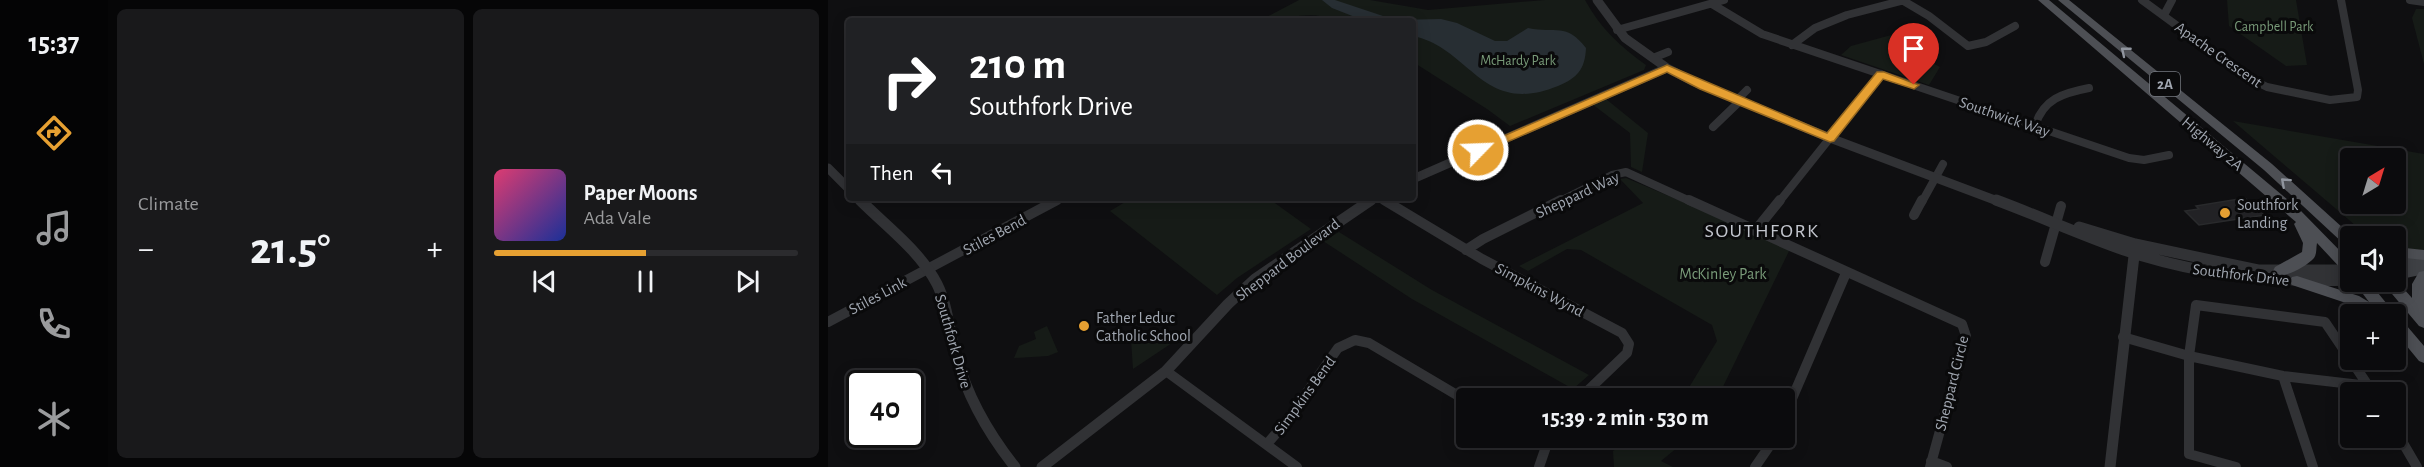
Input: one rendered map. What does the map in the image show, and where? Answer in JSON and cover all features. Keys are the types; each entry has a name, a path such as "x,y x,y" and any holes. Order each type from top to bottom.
{"main road":[{"name":"Highway 2A","path":"2043,0 2296,214 2340,260"},
{"name":"Highway 2A","path":"2063,0 2268,167 2340,232"},
{"path":"2280,271 2306,258 2310,249 2296,214"},
{"path":"2332,224 2340,229"},
{"path":"2406,253 2424,256"},
{"path":"2406,260 2424,256"},
{"path":"2406,271 2424,267"},
{"path":"2424,276 2420,280 2418,292 2424,313"},
{"path":"2297,281 2361,304"},
{"path":"2369,292 2379,304"},
{"path":"2398,292 2424,322"},
{"path":"2406,336 2424,357"}],"street":[{"name":"Southfork Drive","path":"1597,0 1602,0"},
{"name":"Southfork Drive","path":"1597,0 1617,30 1667,68 1830,138 2055,222 2091,239 2134,249 2280,271 2340,270"},
{"path":"1617,30 1724,0"},
{"path":"1792,45 1815,28 1847,15 1904,0 1968,46 1993,38 2015,26"},
{"name":"Apache Crescent","path":"2142,0 2247,77 2267,87 2331,100 2346,100 2357,97 2358,90 2341,0"},
{"name":"Apache Crescent","path":"2164,15 2172,0"},
{"path":"2410,0 2424,3"},
{"name":"Southwick Way","path":"1712,4 1746,26 1792,45 2129,158 2144,160 2169,155"},
{"path":"1653,58 1668,52"},
{"path":"1416,177 1667,68"},
{"path":"1755,231 1881,74"},
{"path":"2035,126 2043,110 2054,98 2064,92 2089,88"},
{"path":"1713,127 1747,90"},
{"path":"1914,215 1943,164"},
{"path":"828,169 846,186"},
{"name":"Sheppard Way","path":"1466,250 1483,239 1622,172 1634,175 1755,231"},
{"name":"Southfork Drive","path":"861,201 927,269 944,299 955,350 968,392 989,433 1015,467"},
{"name":"Stiles Bend","path":"927,269 1056,201"},
{"name":"Sheppard Boulevard","path":"1042,467 1117,412 1166,371 1228,304 1255,279 1370,201"},
{"name":"Simpkins Wynd","path":"1386,201 1466,250 1611,326 1627,338 1629,348 1627,354 1591,388"},
{"path":"2044,262 2061,206"},
{"name":"Sheppard Circle","path":"1755,231 1962,324 1966,336 1930,464 1947,467"},
{"name":"Southfork Drive","path":"2134,249 2186,267 2248,277 2297,281 2340,280"},
{"path":"2110,467 2134,249"},
{"name":"Stiles Link","path":"828,322 927,269"},
{"path":"1795,392 1846,273"},
{"path":"2236,467 2189,454 2189,356 2196,305 2325,322 2340,344"},
{"path":"2123,337 2189,356 2283,376 2340,385"},
{"name":"Simpkins Bend","path":"1267,444 1286,422 1338,348 1354,340 1369,343 1456,394"},
{"path":"1166,371 1297,467"},
{"path":"2283,376 2313,467"},
{"path":"1539,467 1545,448"},
{"path":"1755,467 1768,448"},
{"path":"2406,448 2417,467"}],"green space":[{"name":"McHardy Park","path":"1299,0 1370,0 1428,10 1545,0 1585,0 1597,19 1612,36 1646,65 1644,70 1510,126 1416,64 1416,18 1328,18 1307,15 1265,18"},
{"name":"Campbell Park","path":"2227,0 2296,0 2307,65 2286,66 2229,26"},
{"path":"2416,9 2424,9 2424,64 2412,18"},
{"path":"1895,34 1927,60 1940,67 1929,85 1841,55 1851,46"},
{"path":"1606,99 1648,133 1642,172 1631,167 1630,133 1592,104"},
{"path":"2233,121 2389,148 2340,148 2340,212"},
{"path":"2406,151 2424,154 2424,250 2417,252 2406,248 2406,226 2356,226 2342,214 2406,214"},
{"name":"McKinley Park","path":"1626,178 1791,247 1722,388 1689,388 1717,341 1712,325 1581,250 1567,249 1528,271 1519,266 1643,203 1620,179"},
{"path":"1127,201 1272,201 1311,229 1237,278 1217,295 1110,211"},
{"path":"1339,232 1432,290 1589,375 1571,388 1412,299 1323,241"},
{"path":"1047,326 1058,352 1048,356 1014,358 1019,346 1036,339 1034,332"},
{"path":"1176,331 1178,339 1133,369 1131,340"},
{"path":"1617,448 1677,448 1661,461 1673,467 1614,467 1613,451"}],"shaded area":[{"path":"1322,0 1335,0 1389,18 1357,18 1332,8"},
{"path":"1441,19 1457,23 1495,41 1507,41 1528,28 1566,32 1579,40 1586,48 1582,68 1570,80 1532,93 1511,93 1494,87 1433,43 1416,37 1416,20"}],"building":[{"name":"Southfork Landing","path":"2245,198 2265,215 2199,225 2185,211 2199,209 2196,206"}],"place":[{"name":"Southfork Landing","path":"2225,213"},
{"name":"Father Leduc Catholic School","path":"1084,326"}],"district":[{"name":"SOUTHFORK","path":"1762,230"}],"route":[{"path":"1478,150 1667,68 1692,81 1830,138 1881,74 1914,85"}]}
